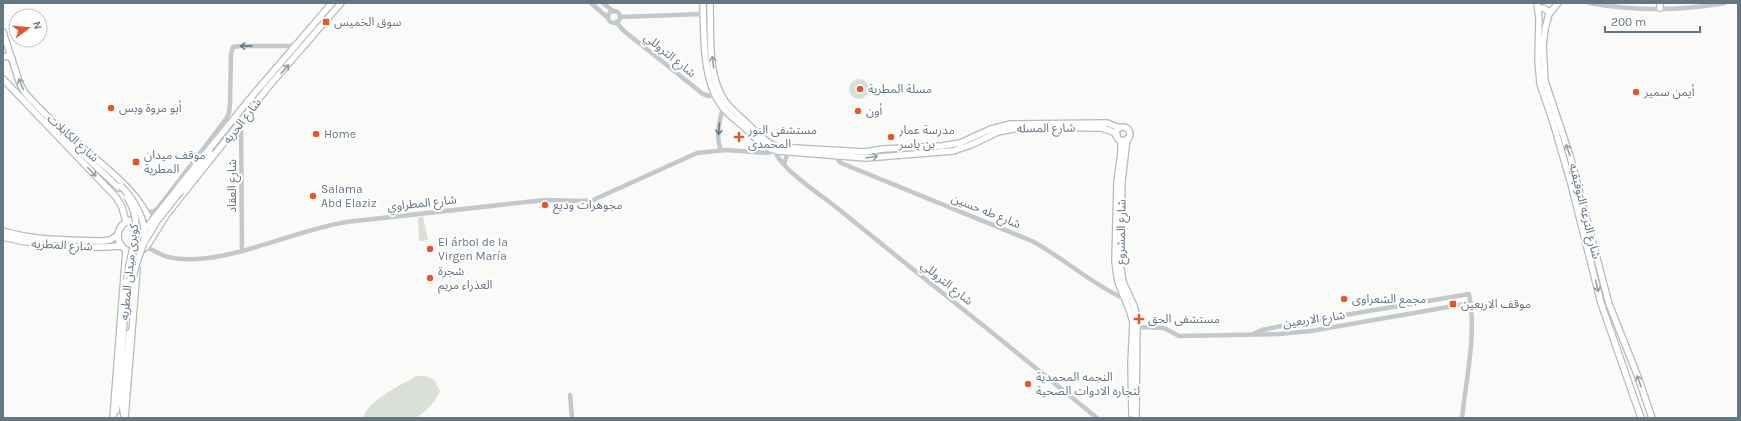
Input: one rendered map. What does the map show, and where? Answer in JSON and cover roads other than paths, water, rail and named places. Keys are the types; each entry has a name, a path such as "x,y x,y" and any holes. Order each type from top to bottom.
{"main road":[{"name":"شارع الحريه","path":"179,190 248,101 332,3"},
{"name":"شارع الحريه","path":"146,244 167,214 269,86 341,3"},
{"path":"703,3 707,66 710,82 715,95 723,109 762,144 775,150"},
{"name":"شارع المسله","path":"710,3 711,45 715,81 721,95 727,105 767,142 774,146 866,152 883,149 942,146 975,140"},
{"name":"شارع الترعه التوفيقيه","path":"1558,3 1550,12 1545,28 1544,70 1546,86 1570,156 1609,304 1638,377 1652,418"},
{"path":"1537,6 1550,12"},
{"name":"شارع الترعه التوفيقيه","path":"1537,6 1540,84 1553,122 1601,303 1641,418"},
{"name":"شارع الكابلات","path":"3,32 20,84 25,93 90,154 111,171 124,184 145,212 152,226 153,232 146,244"},
{"path":"3,53 6,52 8,48"},
{"path":"3,57 8,56 12,60"},
{"name":"شارع الكابلات","path":"3,79 116,197 125,214 126,222"},
{"path":"134,248 144,230 269,86"},
{"name":"كوبرى ميدان المطريه","path":"26,103 39,113 131,197 141,215 146,244 135,263 130,278 122,402 125,418"},
{"name":"شارع المسله","path":"775,150 866,158 943,152 960,149 1004,125 1028,123 1107,123 1120,128"},
{"name":"شارع المسله","path":"982,136 1004,130 1028,127 1101,128 1111,131 1119,137"},
{"path":"1125,127 1129,130 1130,135 1127,139 1119,137 1120,128 1125,127"},
{"name":"شارع المشروع","path":"1119,137 1121,153 1117,182 1115,262 1118,282 1133,322 1131,364 1132,418"},
{"name":"شارع المشروع","path":"1127,139 1122,181 1120,263 1123,282 1136,312 1136,418"},
{"name":"كوبرى ميدان المطريه","path":"90,154 128,198 135,217 136,235 130,278 118,401 117,408 113,416"},
{"path":"146,244 157,221 179,190"},
{"path":"158,208 160,214 167,214"},
{"path":"125,214 145,212"},
{"path":"130,278 124,248 118,236 121,228 126,222 134,220 142,222 149,229 146,244"},
{"name":"شارع المطريه","path":"3,232 34,239 103,244 124,248 134,252 146,244"},
{"name":"شارع المطريه","path":"3,237 45,245 103,244 118,236"}],"street":[{"path":"591,3 611,22 616,22 620,17 704,14"},
{"path":"603,3 619,13 620,17"},
{"path":"1590,3 1620,8 1660,6 1690,8 1725,3"},
{"path":"608,18 609,13 614,11"},
{"name":"شارع التروللي","path":"616,22 624,31 685,81 703,94 709,96 715,95"},
{"name":"شارع الحريه","path":"158,208 226,119 230,108 231,53 233,48 241,46 290,46 298,43"},
{"path":"723,109 718,138 721,150 768,153 775,150"},
{"name":"شارع العقاد","path":"241,122 242,250"},
{"name":"شارع المطراوي","path":"146,244 166,256 180,259 211,257 346,222 545,200 593,200 697,153 721,150"},
{"name":"شارع التروللي","path":"775,150 777,157 803,182 935,285 1097,418"},
{"path":"784,164 788,152"},
{"name":"شارع طه حسين","path":"834,156 841,163 1032,240 1046,248 1089,279 1125,299"},
{"path":"145,212 153,212 158,208"},
{"name":"شارع الاربعين","path":"1137,327 1164,328 1179,336 1279,334 1311,331 1471,303 1469,294 1286,325 1262,330 1253,334"},
{"path":"1462,418 1470,347 1471,303"},
{"path":"570,395 572,418"}],"place":[{"name":"سوق الخميس","path":"326,22"},
{"name":"مسلة المطرية","path":"860,89"},
{"name":"أيمن سمير","path":"1636,92"},
{"name":"أبو مروة وبس","path":"111,108"},
{"name":"أون","path":"858,111"},
{"name":"Home","path":"316,134"},
{"name":"مستشفى النور المحمدى","path":"739,137"},
{"name":"مدرسة عمار بن ياسر","path":"891,137"},
{"name":"موقف ميدان المطرية","path":"136,162"},
{"name":"Salama Abd Elaziz","path":"313,196"},
{"name":"مجوهرات وديع","path":"545,205"},
{"name":"El árbol de la Virgen María","path":"430,249"},
{"name":"شجرة العذراء مريم","path":"430,278"},
{"name":"مجمع الشعراوى","path":"1344,299"},
{"name":"موقف الاربعين","path":"1453,304"},
{"name":"مستشفى الحق","path":"1139,319"},
{"name":"النجمه المحمدية لتجاره الادوات الصحية","path":"1028,384"}]}
